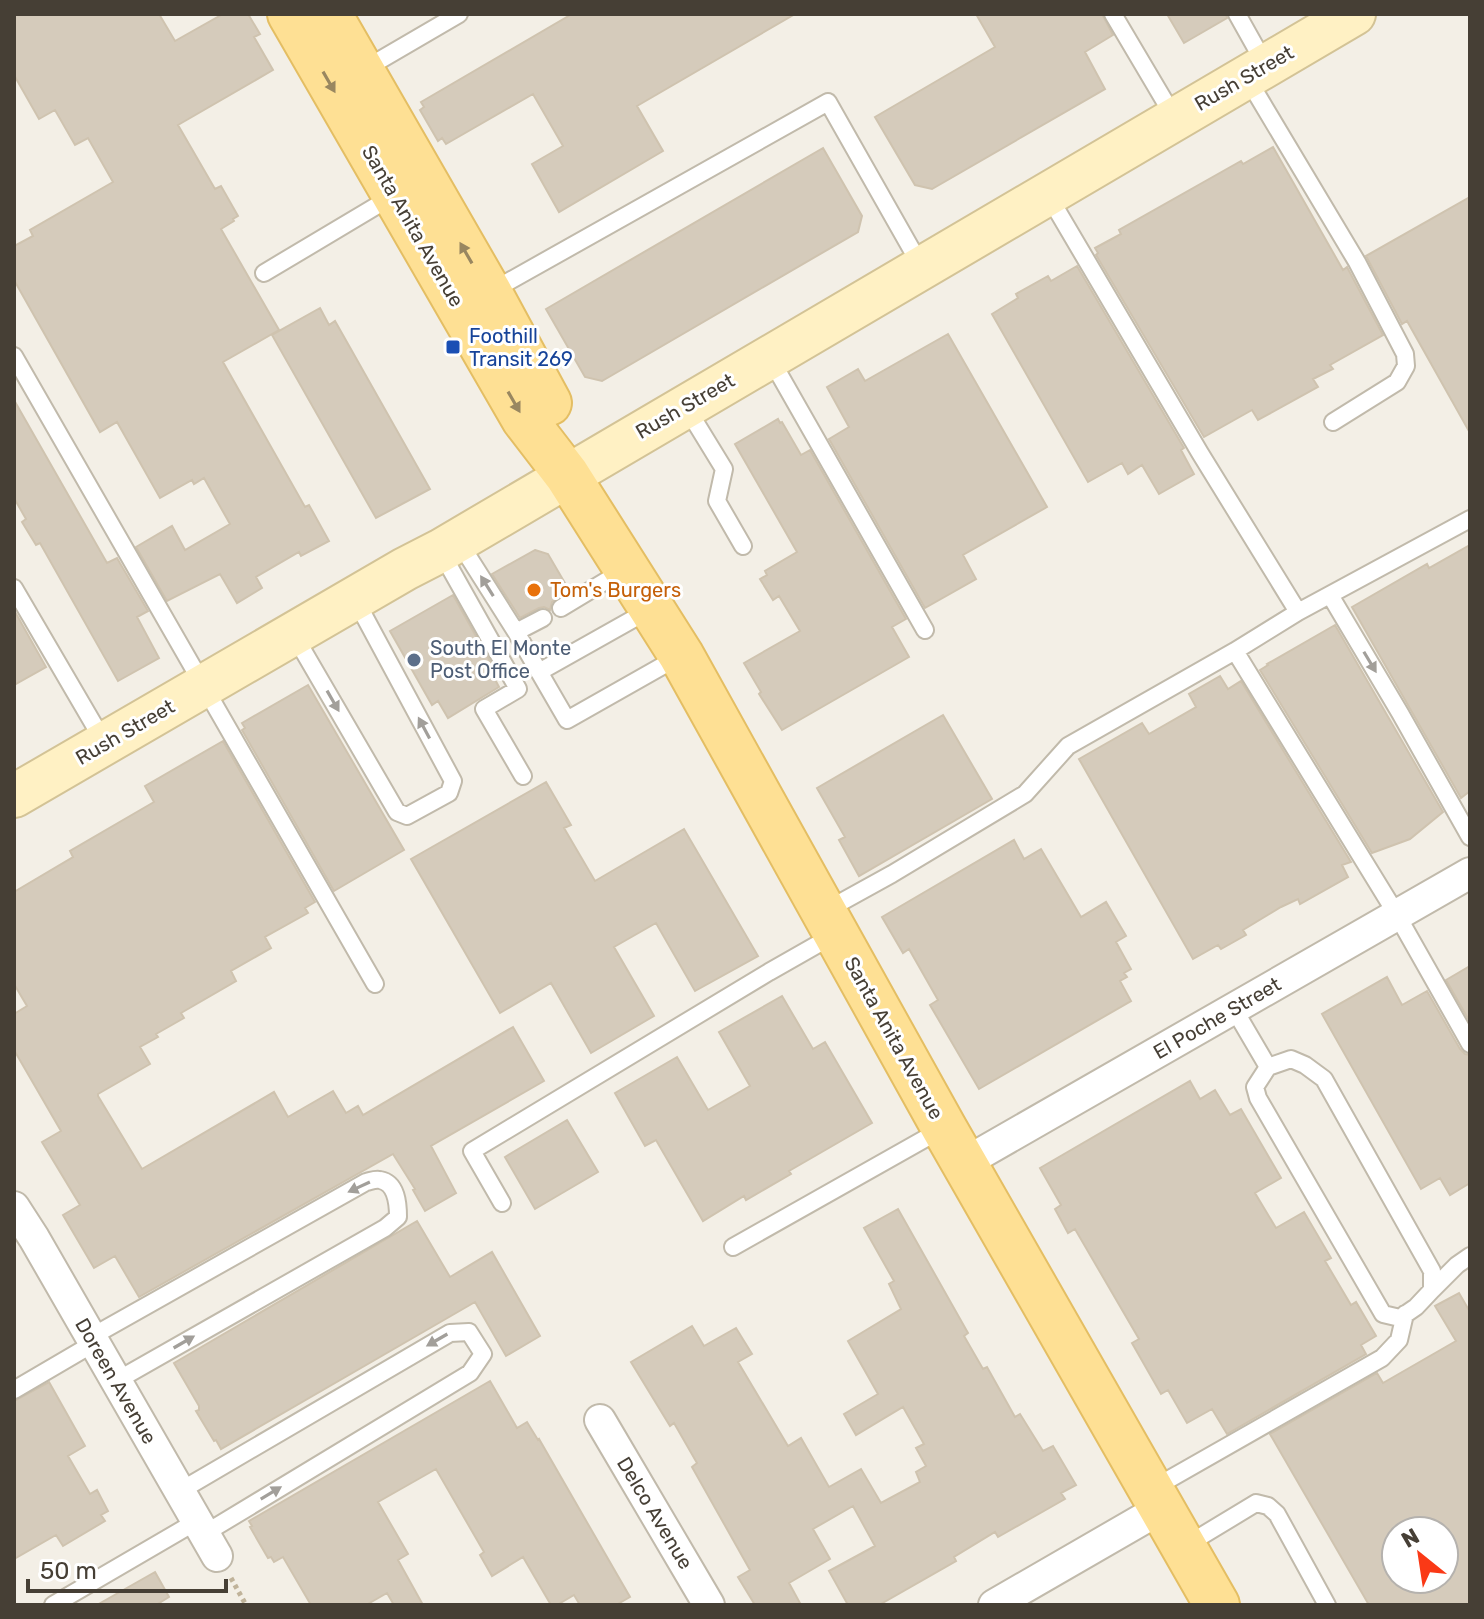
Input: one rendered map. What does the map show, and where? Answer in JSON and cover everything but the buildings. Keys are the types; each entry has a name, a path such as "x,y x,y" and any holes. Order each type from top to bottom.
{"main road":[{"name":"Santa Anita Avenue","path":"290,14 524,419 567,475 681,655 954,1145 1217,1605"},
{"name":"Santa Anita Avenue","path":"329,14 489,292 554,412 567,475"}],"street":[{"name":"Rush Street","path":"14,796 449,545 1354,14"},
{"name":"El Poche Street","path":"954,1145 1234,1009 1470,873"},
{"name":"Doreen Avenue","path":"14,1207 29,1241 91,1337 206,1537"},
{"name":"Delco Avenue","path":"600,1420 709,1605"},
{"path":"994,1605 1156,1498"}],"lane":[{"path":"362,71 459,14"},
{"path":"1113,14 1175,119"},
{"path":"1237,14 1256,71 1405,354 1406,366 1397,382 1333,422"},
{"path":"489,292 828,102 922,267"},
{"path":"1047,194 1298,612"},
{"path":"264,273 395,195"},
{"path":"14,356 375,984"},
{"path":"770,356 925,630"},
{"path":"685,406 724,469 717,501 743,546"},
{"path":"502,1203 472,1151 769,972 892,874 1025,794 1068,746 1298,612 1470,519"},
{"path":"449,545 516,632 567,720 681,655"},
{"path":"449,545 518,689 484,709 523,776"},
{"path":"561,608 626,569"},
{"path":"14,588 105,744"},
{"path":"1330,595 1470,837"},
{"path":"293,634 397,812 407,816 449,793 453,781 355,599"},
{"path":"539,672 652,608"},
{"path":"516,632 543,618"},
{"path":"1235,651 1397,915 1470,1044"},
{"path":"1234,1009 1268,1067"},
{"path":"1432,1290 1432,1271 1324,1079 1291,1059 1268,1067 1255,1087 1258,1098 1383,1314 1400,1318 1416,1307 1470,1256"},
{"path":"733,1247 954,1145"},
{"path":"14,1390 84,1349 91,1337 366,1182 381,1180 391,1186 398,1201 398,1217 385,1228 116,1381"},
{"path":"1156,1498 1382,1358 1399,1340 1405,1314"},
{"path":"53,1605 206,1537 470,1373 483,1354 469,1332 450,1333 180,1491"},
{"path":"1184,1547 1256,1503 1268,1506 1277,1514 1327,1605"}],"place":[{"name":"Foothill Transit 269","path":"453,347"},
{"name":"Tom's Burgers","path":"534,590"},
{"name":"South El Monte Post Office","path":"414,660"}]}
